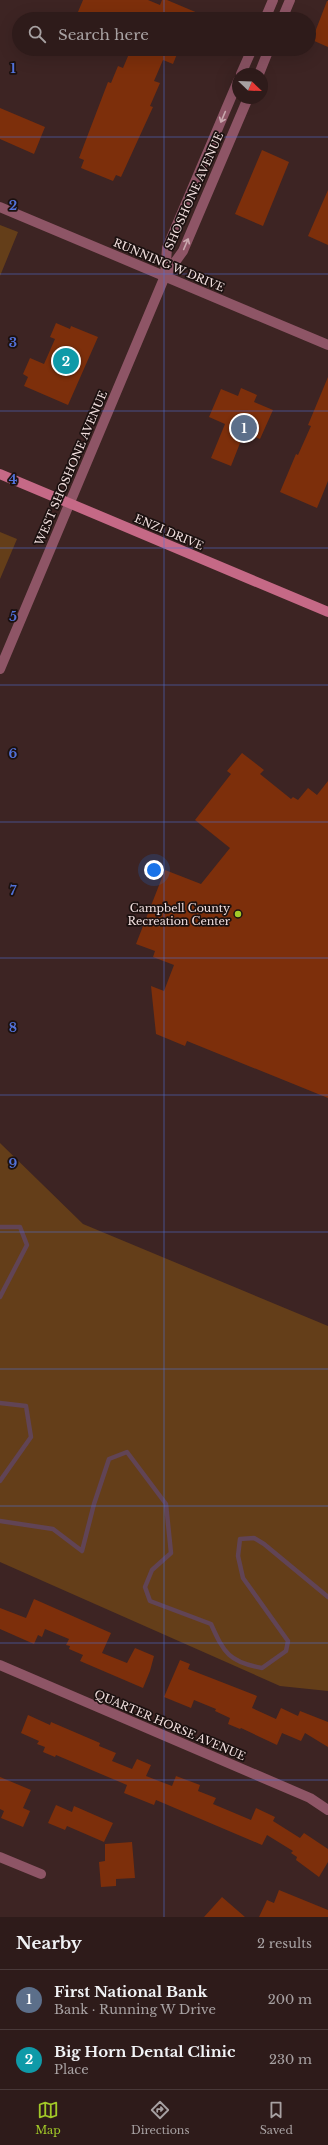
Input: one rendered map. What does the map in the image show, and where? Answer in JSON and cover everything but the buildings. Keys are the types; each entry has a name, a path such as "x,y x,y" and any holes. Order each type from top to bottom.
{"main road":[{"name":"ENZI DRIVE","path":"0,474 328,612"}],"street":[{"path":"268,12 273,0"},
{"path":"285,12 290,0"},
{"path":"244,68 249,56"},
{"path":"261,68 266,56"},
{"name":"SHOSHONE AVENUE","path":"165,276 167,248 232,95"},
{"name":"SHOSHONE AVENUE","path":"165,276 183,250 245,104"},
{"name":"RUNNING W DRIVE","path":"0,207 328,345"},
{"name":"WEST SHOSHONE AVENUE","path":"0,669 165,276"},
{"name":"QUARTER HORSE AVENUE","path":"0,1665 310,1798 328,1810"},
{"path":"0,1857 41,1874"}],"shaded area":[{"path":"0,225 18,232 0,276"},
{"path":"0,532 17,539 0,579"},
{"path":"0,1143 83,1224 328,1326 328,1691 280,1686 0,1562"}],"waterway":[{"path":"0,1227 20,1227 27,1245 0,1297"},
{"path":"0,1403 26,1406 31,1437 0,1481"},
{"path":"0,1521 53,1529 82,1551 94,1504 109,1459 127,1452 166,1504 171,1553 152,1570 145,1587 150,1601 211,1624 224,1649 229,1655 242,1663 262,1668 286,1651 288,1641 243,1578 238,1556 240,1539 254,1538 264,1544 328,1597"}],"place":[{"name":"Big Horn Dental Clinic","path":"66,361"},
{"name":"First National Bank","path":"244,428"},
{"name":"Campbell County Recreation Center","path":"238,914"}]}
